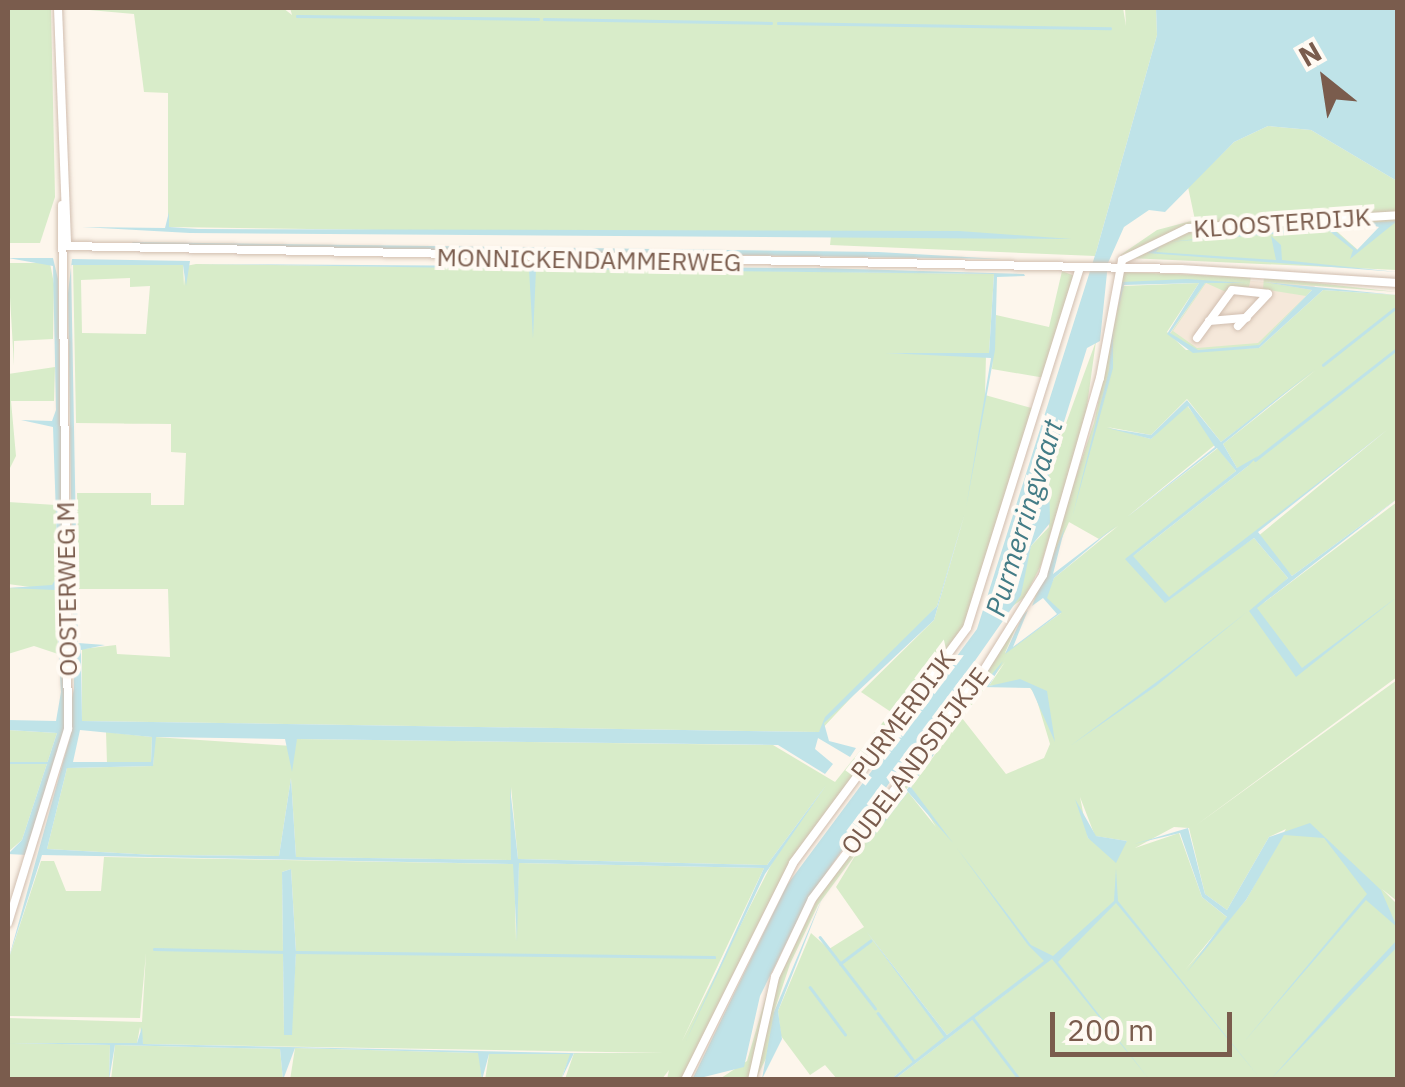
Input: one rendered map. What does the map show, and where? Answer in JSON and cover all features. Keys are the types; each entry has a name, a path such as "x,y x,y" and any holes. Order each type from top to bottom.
{"street":[{"name":"OOSTERWEG M","path":"8,922 68,729 67,246 62,205 58,8"},
{"name":"KLOOSTERDIJK","path":"1116,267 1134,250 1188,228 1398,215"},
{"name":"MONNICKENDAMMERWEG","path":"67,246 1116,267"},
{"name":"PURMERDIJK","path":"685,1080 792,863 968,628 1082,267"},
{"name":"KLOOSTERDIJK","path":"1116,267 1398,283"},
{"name":"OUDELANDSDIJKJE","path":"752,1080 775,977 812,899 980,676 1043,575 1100,378 1116,267"},
{"name":"KLOOSTERDIJK","path":"1255,291 1257,273"},
{"path":"1196,338 1232,290 1255,291 1267,298"},
{"path":"1238,326 1275,290"},
{"path":"1209,321 1246,318"}],"shaded area":[{"path":"1206,278 1316,285 1260,347 1193,352 1168,334"}],"green space":[{"path":"8,8 51,8 55,197 40,243 8,243"},
{"path":"67,8 283,8 292,15 290,8 1123,8 1126,26 1125,8 1156,8 1157,35 1095,256 830,245 831,236 168,227 168,93 144,92 134,14"},
{"path":"1268,126 1311,130 1397,181 1397,213 1190,227 1119,256 1157,230 1195,220 1188,187 1234,142"},
{"path":"1397,217 1397,270 1128,258 1181,231","holes":["1363,223 1383,224 1358,250 1332,227"]},
{"path":"73,261 183,265 184,286 186,266 196,264 994,274 989,353 886,353 986,355 985,395 1035,409 968,623 788,868 685,1079 667,1079 669,1070 662,1079 565,1079 574,1053 664,1053 143,1044 140,1027 137,1043 13,1043 110,1045 109,1079 8,1079 8,1018 142,1022 146,953 140,1018 8,1016 8,961 41,861 54,861 66,891 101,891 104,857 514,864 516,941 519,863 764,868 682,1041 774,859 827,784 767,865 518,859 511,787 511,860 296,857 291,778 279,856 154,855 47,849 67,768 153,766 155,737 292,746 297,739 773,745 835,782 891,712 861,692 934,620 965,513 937,606 819,732 82,721 82,649 116,645 117,654 170,657 168,589 79,589 77,493 151,493 151,505 184,505 186,453 171,452 171,424 76,423","holes":["130,278 130,287 150,286 146,334 82,333 81,280","291,869 296,951 291,1035 284,1034 282,872"]},
{"path":"8,263 50,263 54,284 53,339 14,341 14,366"},
{"path":"1062,271 1075,276 1045,378 992,369 996,315 1049,327"},
{"path":"1123,272 1251,277 1249,287 1226,292 1206,283 1173,331 1197,348 1258,343 1306,296 1263,289 1264,277 1397,292 1264,282 1312,290 1258,346 1195,350 1170,334 1205,283 1244,282 1122,282 1111,299"},
{"path":"1199,283 1167,332 1186,350 1259,348 1323,290 1397,295 1397,499 1292,576 1257,537 1387,430 1215,564 1254,538 1288,578 1262,604 1397,502 1397,677 1195,826 1397,680 1397,901 1382,889 1397,904 1397,1079 895,1079 1051,959 947,1035 866,931 945,1037 891,1079 837,1079 825,1065 810,1075 781,1036 778,1011 811,933 829,949 864,927 836,887 858,851 818,905 790,964 774,1012 776,1038 756,1079 772,992 825,883 1024,608 1005,653 1061,613 1045,597 1054,578 1118,526 1099,539 1069,522 1032,606 1094,423 1122,286","holes":["1316,370 1223,444 1237,468 1248,466 1133,556 1236,471 1218,448 1127,517 1216,444 1186,404 1151,439 1107,427 1151,435 1187,399 1221,442","1005,662 989,686 1024,681 1035,694 1050,744 1044,758 1006,774 962,718 911,787 936,827 908,792 863,845","1080,797 1095,836 1127,841 1118,851 1088,838","1174,827 1189,828 1205,894 1227,910 1269,837 1286,829 1246,900 1185,970 1228,918 1202,897 1179,833 1135,848"]},
{"path":"1096,341 1085,420 1041,565 1025,597 1013,606 1031,546 1049,527 1049,470"},
{"path":"55,367 54,401 11,401 16,456 8,472 8,374"},
{"path":"8,502 56,505 58,654 34,646 8,654 8,588 30,587 8,584"},
{"path":"8,730 57,733 22,840 8,852"},
{"path":"106,732 152,737 151,762 107,763"},
{"path":"772,976 750,1079 718,1080 747,1061"},
{"path":"115,1045 280,1049 283,1079 111,1080"},
{"path":"295,1048 479,1053 482,1079 290,1080"},
{"path":"489,1054 570,1056 561,1079 485,1080"}],"water":[{"name":"Purmerringvaart","path":"1156,8 1397,8 1397,181 1311,130 1268,126 1234,142 1165,212 1149,210 1124,227 1108,263 1100,341 1087,348 1049,470 1050,523 1031,546 1021,595 808,899 760,996 744,1067 692,1080 787,885 977,629 1097,249 1157,35"},
{"path":"169,212 169,227 198,229 959,231 1072,239 190,233 82,227 165,228"},
{"path":"1397,221 1350,259 1353,250 1328,230 1167,242 1347,224 1334,230 1357,250 1379,227 1363,223"},
{"path":"1271,236 1281,245 1282,260 1397,272 1147,253 1161,245 1156,252 1276,260"},
{"path":"132,242 878,252 1002,259 135,246"},
{"path":"8,258 53,258 58,279 67,721 74,689 68,293 71,267 78,643 105,645 81,650 82,721 819,732 825,717 937,606 965,512 934,620 824,723 829,741 856,748 850,757 818,738 815,749 833,764 825,774 778,745 297,739 292,772 285,739 156,737 153,766 67,768 47,849 154,855 279,856 291,778 296,857 511,860 510,787 518,859 767,865 827,784 765,874 685,1043 764,868 519,863 517,942 513,864 42,855 8,961 72,730 27,855 8,854 22,840 57,733 8,730 8,720 56,721 61,692 55,590 8,588 52,585 58,575 53,427 21,420 52,421 56,410 53,266","holes":["80,730 152,737 151,762 73,762"]},
{"path":"72,259 190,261 186,286 183,265 71,265"},
{"path":"196,264 818,268 1024,274 1025,276 997,277 995,350 966,508 991,358 885,353 989,353 994,274 536,269 533,339 529,269"},
{"path":"1187,279 1245,283 1205,283 1170,333 1198,350 1259,345 1312,290 1264,282 1397,295 1323,290 1259,348 1193,353 1167,334 1199,283 1124,285 1118,310 1122,282"},
{"path":"1113,316 1113,368 1072,518 1109,370"},
{"path":"1315,369 1223,444 1237,468 1258,456 1133,556 1169,597 1387,430 1258,532 1292,576 1397,499 1257,608 1302,668 1397,597 1296,677 1249,611 1288,578 1254,538 1165,603 1125,559 1236,471 1217,448 1125,519 1215,447 1188,406 1151,439 1107,428 1151,435 1187,400 1221,442"},
{"path":"1117,525 1054,578 1047,598 1062,612 1005,654 1028,610 1013,647 1057,614 1043,598 1032,606 1065,527 1053,574"},
{"path":"1247,612 1156,686 1070,746 1170,672"},
{"path":"1003,661 989,686 1020,679 1047,691 1055,742 1031,688 981,687"},
{"path":"976,695 911,787 953,843 908,792 865,847"},
{"path":"1075,799 1096,836 1127,841 1116,863 1088,838"},
{"path":"1310,823 1381,890 1397,927 1366,900 1243,1043 1367,894 1324,838 1284,835 1246,900 1187,972 1227,917 1202,897 1180,833 1134,844 1188,828 1205,894 1227,910 1269,837"},
{"path":"956,847 1031,945 1053,956 1114,901 1116,868 1118,901 1259,1077 1116,903 1058,962 1149,1079 1052,959 891,1079 944,1037 866,931 947,1035 1044,961 1028,945"},
{"path":"291,869 296,952 292,1035 284,1035 282,872"},
{"path":"823,896 778,1011 782,1039 762,1079 774,1012"},
{"path":"1397,940 1397,947 1271,1079 1337,1004"},
{"path":"142,1027 143,1044 574,1053 561,1080 570,1054 489,1054 482,1080 478,1053 295,1048 283,1080 280,1049 115,1045 109,1080 110,1045 8,1043 137,1043"}],"waterway":[{"path":"297,16 538,19"},
{"path":"544,19 771,23"},
{"path":"778,23 1110,28"},
{"path":"1323,365 1394,309"},
{"path":"1255,460 1398,348"},
{"path":"8,763 48,763"},
{"path":"820,937 840,963"},
{"path":"871,941 841,964 875,1008"},
{"path":"154,949 288,952"},
{"path":"296,952 714,957"},
{"path":"810,987 845,1034"},
{"path":"878,1013 914,1061"},
{"path":"973,1018 1020,1080"}]}
